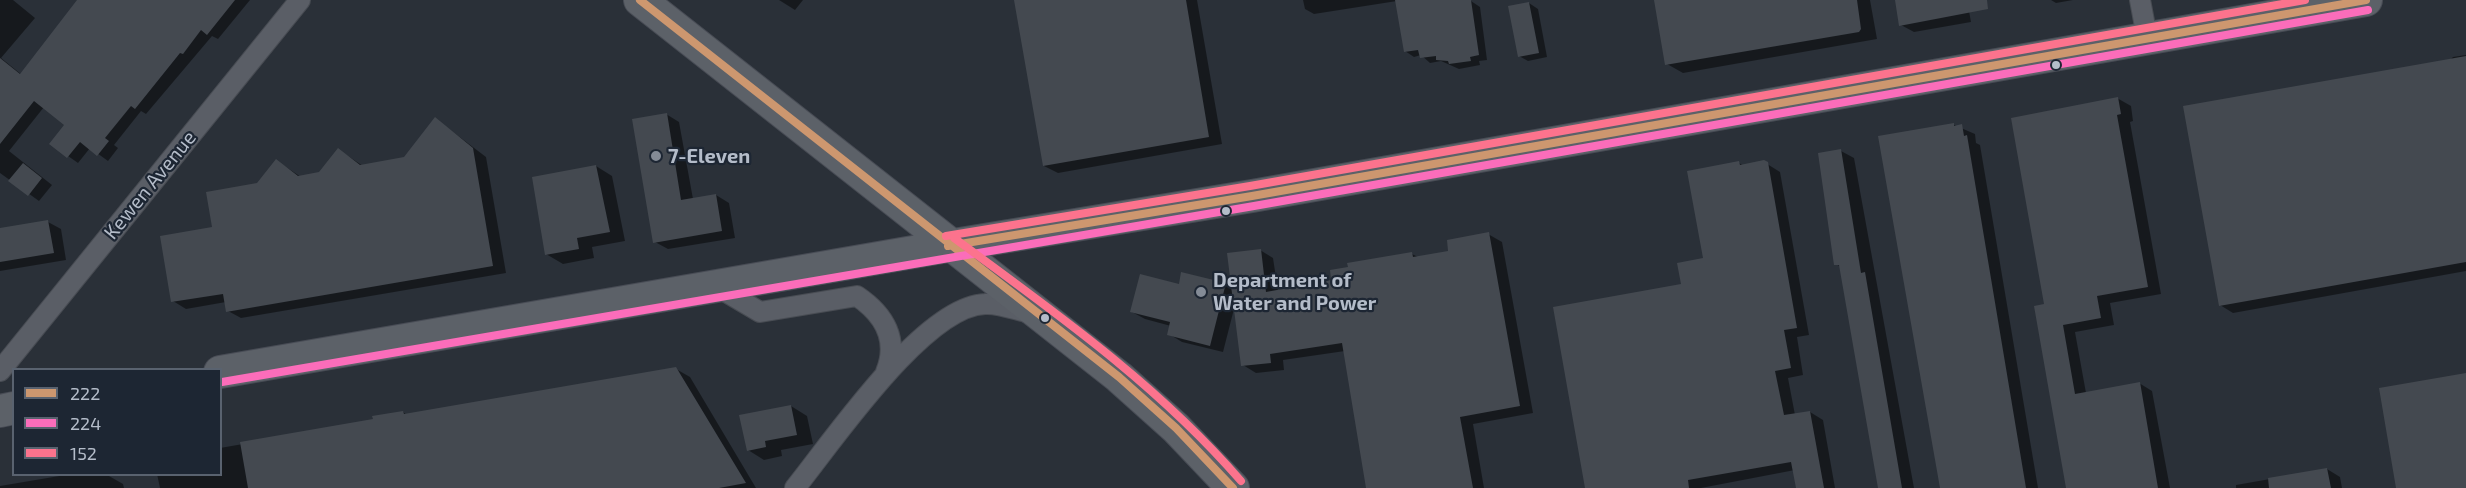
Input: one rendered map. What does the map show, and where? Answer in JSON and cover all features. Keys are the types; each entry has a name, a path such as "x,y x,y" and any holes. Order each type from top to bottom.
{"main road":[{"path":"640,0 948,246 1119,377 1176,428 1233,488"},
{"path":"222,372 1410,168 2366,0"}],"street":[{"name":"Kewen Avenue","path":"0,370 300,0"},
{"path":"2140,0 2147,37"},
{"path":"716,286 760,312 857,296 880,315 891,340 891,360 884,378"},
{"path":"795,488 916,341 938,323 961,311 984,304 1038,314"}],"building":[{"path":"77,0 235,0 207,35 201,30 135,109 131,106 105,138 109,141 97,156 80,142 67,158 49,144 64,125 34,101 0,144 0,58 20,74"},
{"path":"1014,0 1186,0 1209,137 1043,166"},
{"path":"1395,0 1471,0 1479,55 1470,57 1471,61 1449,64 1448,61 1436,60 1436,56 1420,58 1418,50 1404,52"},
{"path":"1654,0 1857,0 1861,29 1859,32 1665,65"},
{"path":"1895,0 1987,0 1988,9 1899,26"},
{"path":"1529,2 1539,53 1518,57 1508,6"},
{"path":"2466,56 2466,262 2219,306 2183,106"},
{"path":"2118,97 2121,114 2117,115 2148,287 2097,296 2101,318 2063,325 2075,394 2140,382 2158,488 2066,488 2034,306 2044,304 2011,118"},
{"name":"7-Eleven","path":"667,113 681,200 716,194 722,231 653,243 632,119"},
{"path":"435,117 473,148 493,266 226,312 223,294 171,302 160,236 212,227 206,192 257,183 276,159 298,176 319,172 338,148 360,165 404,157"},
{"path":"1954,123 1954,126 1962,124 1964,136 1967,135 2026,488 1940,488 1878,136"},
{"path":"1841,149 1861,273 1865,272 1902,488 1878,488 1839,265 1834,265 1818,153"},
{"path":"1764,160 1768,162 1797,328 1784,330 1791,368 1775,371 1784,415 1810,411 1824,488 1796,488 1791,462 1688,480 1689,488 1585,488 1553,307 1681,284 1677,263 1703,258 1687,171 1739,161 1740,165"},
{"path":"23,163 42,178 28,196 8,181"},
{"path":"596,165 610,232 577,238 579,249 545,255 532,177"},
{"path":"48,220 54,253 0,262 0,228"},
{"path":"1489,232 1520,406 1460,417 1473,488 1366,488 1342,343 1270,354 1271,363 1241,366 1227,253 1261,249 1266,292 1331,280 1330,270 1348,267 1347,263 1412,252 1413,257 1448,251 1447,240"},
{"name":"Department of Water and Power","path":"1181,272 1226,283 1210,346 1167,335 1170,322 1130,312 1140,274 1179,284"},
{"path":"676,367 746,483 719,488 248,488 240,442 373,419 372,416 403,411 404,414"},
{"path":"2466,373 2466,488 2396,488 2379,388"},
{"path":"791,405 797,435 765,441 766,447 747,451 739,415"},
{"path":"2327,468 2331,488 2269,488 2268,478"}],"transit line":[{"name":"222","path":"640,0 1119,377 1176,428 1233,488"},
{"name":"152","path":"946,236 1250,186 2305,0"},
{"name":"222","path":"948,246 1252,196 2366,0"},
{"name":"224","path":"222,382 1254,206 2368,10"},
{"name":"152","path":"954,238 1068,323 1141,382 1209,446 1241,481"}],"place":[{"name":"7-Eleven","path":"656,156"},
{"name":"Department of Water and Power","path":"1201,292"}]}
